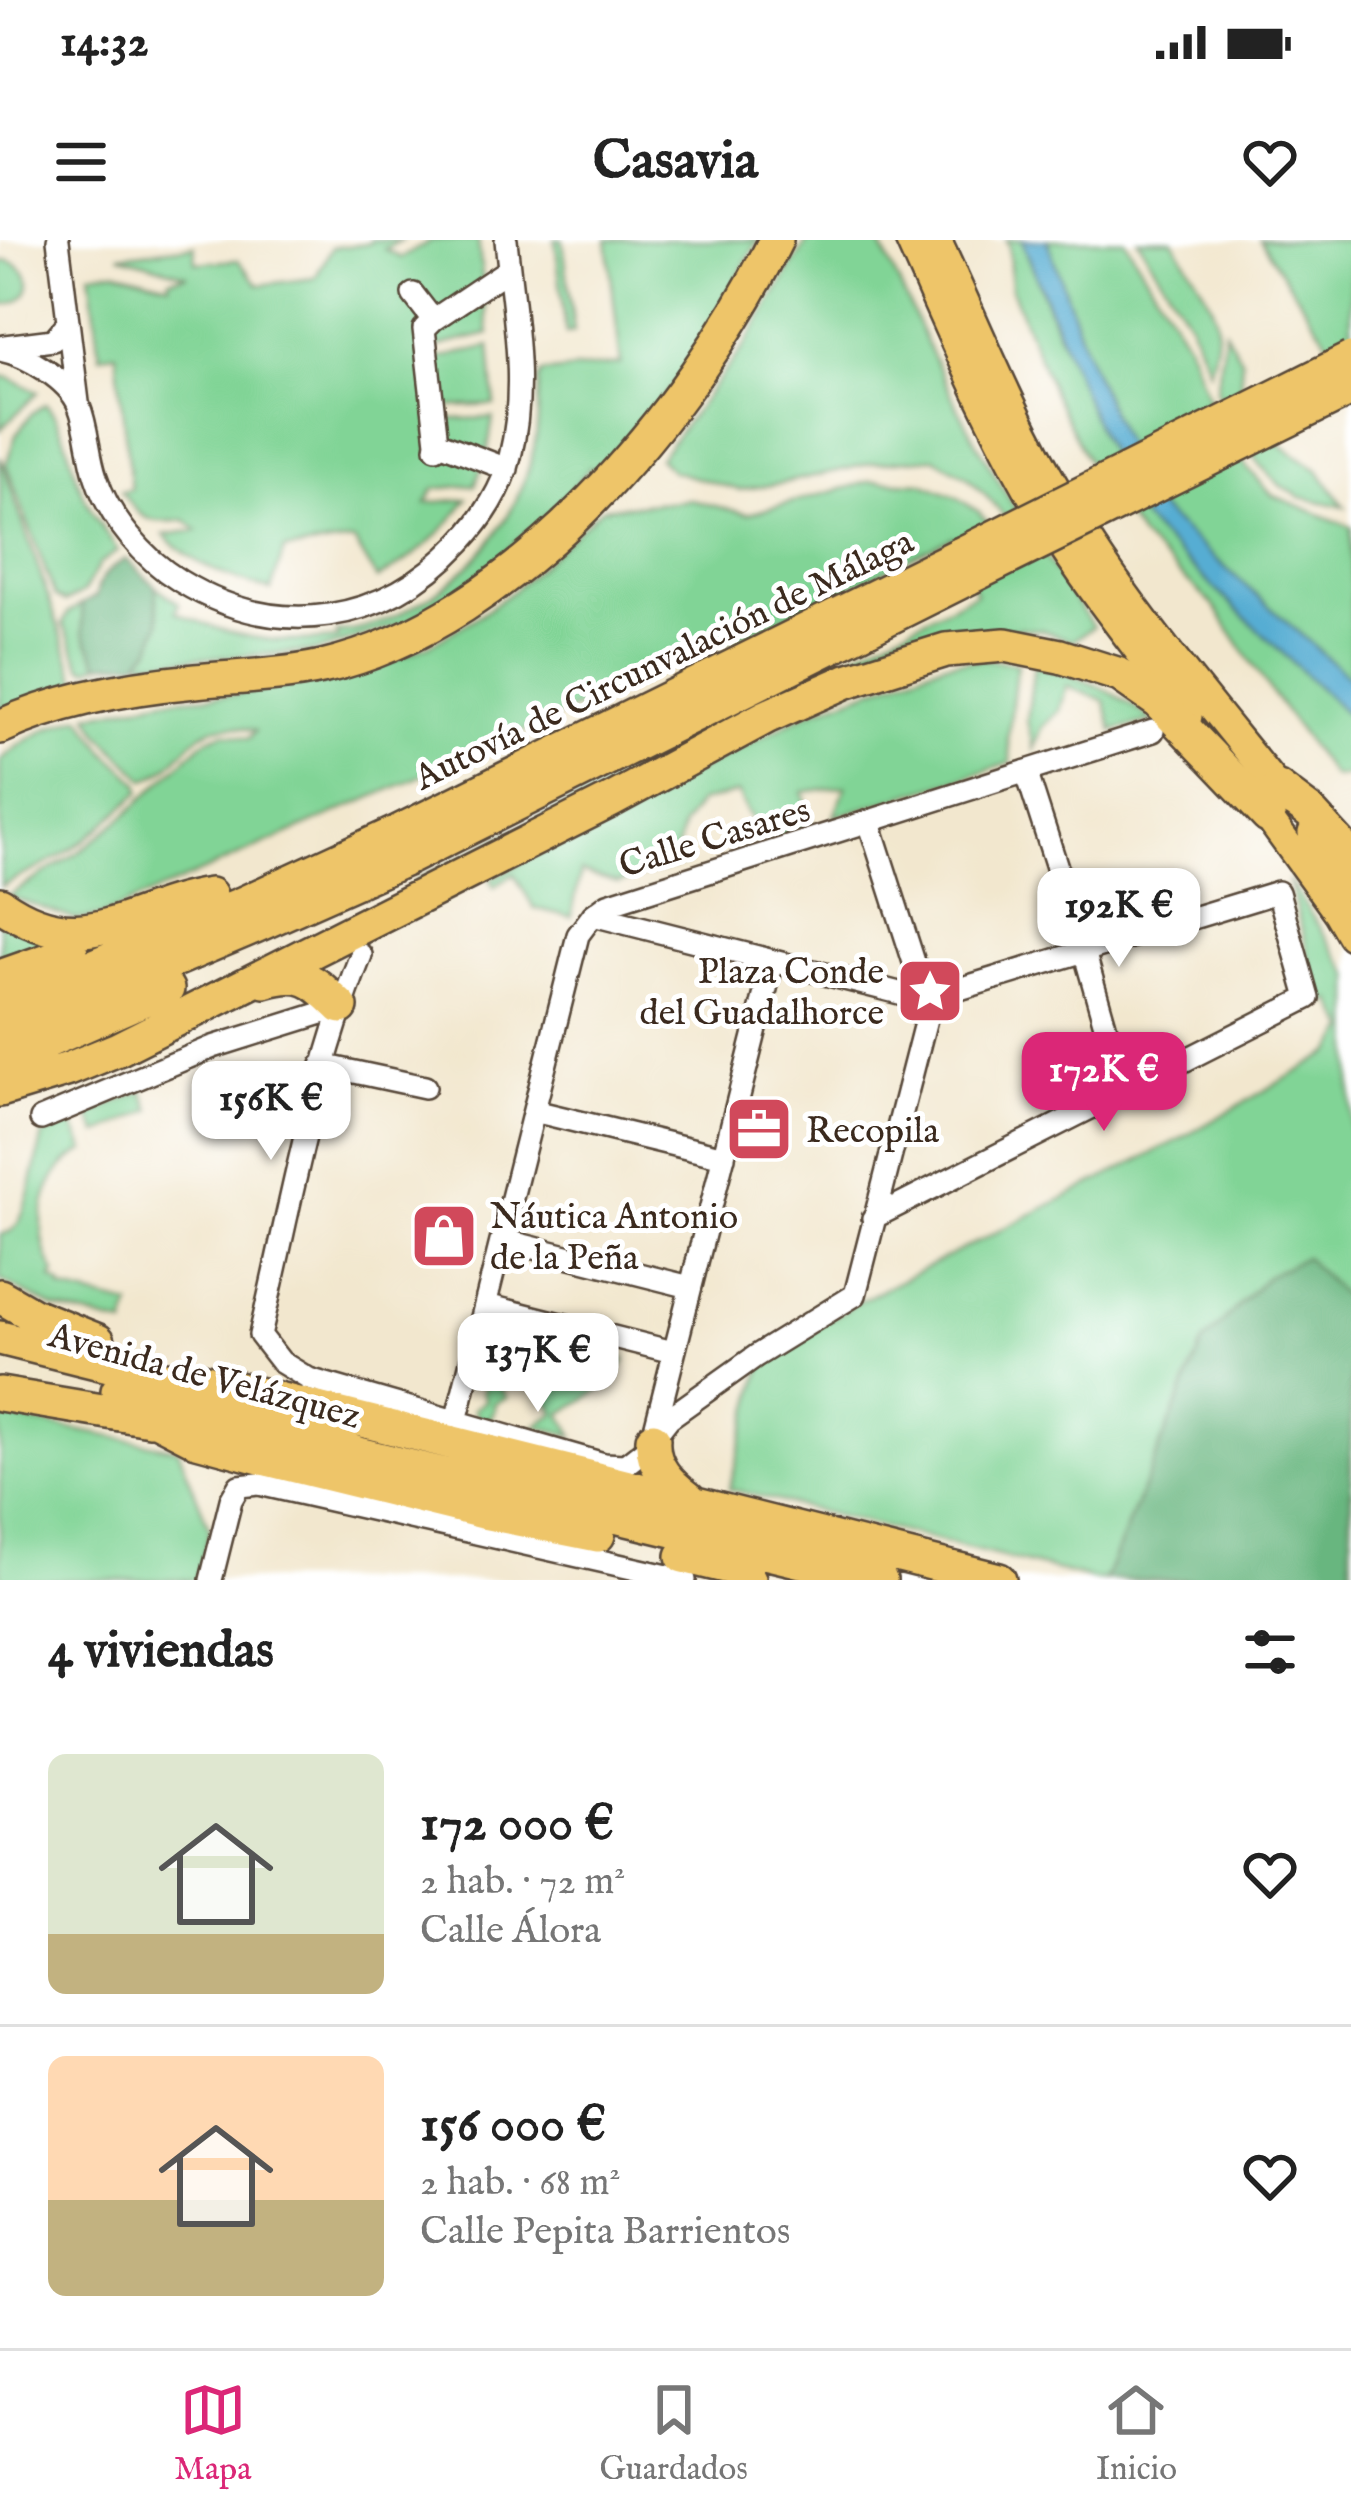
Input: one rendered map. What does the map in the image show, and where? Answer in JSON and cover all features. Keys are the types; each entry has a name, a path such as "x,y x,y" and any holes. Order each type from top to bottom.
{"highway":[{"path":"0,727 30,713 131,690 286,673 353,659 424,630 473,601 574,516 647,438 724,334 776,240"},
{"name":"Autovía de Circunvalación de Málaga","path":"0,1034 404,860 1351,359"},
{"name":"Autovía de Circunvalación de Málaga","path":"0,1005 244,903 608,727 1351,389"},
{"path":"0,1090 118,1049 612,800 766,717 847,681 946,650 1005,645 1120,675 1159,702 1273,802 1310,812 1351,857"},
{"path":"0,741 50,709"},
{"path":"0,977 197,904 563,736 608,727"},
{"path":"0,1066 16,1054 215,967 484,833 520,801"},
{"path":"361,956 377,929 432,888"},
{"path":"0,904 40,927 60,931 107,927 210,895"},
{"path":"235,990 285,975 303,977 340,1007"},
{"path":"0,1296 33,1315 98,1341 162,1359 198,1379"},
{"path":"0,1316 66,1338 98,1341"},
{"name":"Avenida de Velázquez","path":"0,1338 161,1378 198,1379 999,1580"},
{"name":"Avenida de Velázquez","path":"0,1362 880,1580"},
{"path":"0,1394 314,1453 358,1454"},
{"path":"160,1421 197,1440 733,1568 748,1580"},
{"path":"652,1439 660,1470 695,1503"},
{"path":"568,1472 604,1464"},
{"path":"483,1511 570,1554"}],"main road":[{"path":"909,240 973,380 1048,524 1101,600 1351,888"},
{"path":"938,240 1058,493 1148,629 1273,802 1351,936"}],"street":[{"path":"58,240 78,402 96,479 122,526 177,579 213,598 261,614 289,617 362,608 390,598 443,562 475,528 500,486 520,408 506,240"},
{"path":"507,469 436,445 424,329 509,269"},
{"path":"413,294 433,320"},
{"path":"0,349 52,340 68,323"},
{"path":"0,349 41,368 78,402"},
{"name":"Calle Casares","path":"456,1421 578,935 593,915 608,904 1153,731"},
{"path":"1026,771 1124,1092"},
{"path":"604,1464 625,1465 669,1418 756,1356 855,1295 927,998 869,822"},
{"path":"593,915 927,998 1278,892 1308,998 874,1219"},
{"path":"361,956 322,1065 425,1087"},
{"path":"652,1439 772,961"},
{"path":"41,1119 213,1047 340,1007"},
{"name":"Avenida de Velázquez","path":"322,1065 260,1335 281,1362 309,1379 604,1464"},
{"path":"534,1111 724,1157"},
{"path":"503,1240 690,1287"},
{"path":"486,1305 673,1352"},
{"path":"211,1580 231,1500 239,1486 259,1484 685,1580"}],"green space":[{"path":"401,240 385,249 401,258 433,240 478,240 489,334 434,347 437,359 490,346 495,405 443,407 444,419 493,418 475,485 434,489 426,503 467,499 427,545 377,579 354,541 284,550 271,590 213,570 164,535 197,530 185,520 147,518 121,491 131,489 116,353 100,355 90,273 115,270 169,284 169,279 188,275 119,255 194,246 196,263 238,260 259,285 315,278 332,248"},
{"path":"555,240 563,240 574,332 566,333"},
{"path":"607,240 758,240 687,369 598,475 590,467 563,500 486,570 405,623 318,651 82,667 63,624 68,613 96,596 106,574 126,559 179,603 176,612 236,634 293,641 337,639 337,632 378,624 460,574 496,534 521,488 536,436 543,373 621,364"},
{"path":"808,240 878,240 978,445 1093,627 1073,641 1020,628 968,634 416,886 414,881 976,593 953,537 818,602 101,916 76,920 8,896 79,852 121,819 207,739 224,733 249,738 255,731 233,727 203,733 161,772 145,780 101,735 89,715 165,699 233,695 355,675 428,646 513,591 602,508 691,500 748,514 872,481 922,483 979,512 1005,544 1020,536 967,477 934,458 873,463 739,490 672,471 659,458 743,348"},
{"path":"1006,240 1022,240 1057,331 1144,520 1351,718 1351,776 1333,777 1213,605 1141,538 1087,460 1054,395 1011,289"},
{"path":"1047,240 1125,240 1188,344 1210,404 1246,466 1272,495 1351,527 1351,679 1159,509 1089,360"},
{"path":"1138,240 1173,240 1204,291 1217,326 1209,370 1190,323"},
{"path":"1260,240 1351,240 1351,383 1325,337"},
{"path":"9,261 25,272 29,286 21,299 2,305 0,262"},
{"path":"1225,331 1242,360 1240,388 1252,418 1318,470 1345,507 1300,497 1259,464 1216,390"},
{"path":"0,376 38,392 0,430"},
{"path":"46,404 62,432 87,502 118,551 100,563 84,592 65,602 55,596 6,464 16,435 32,413"},
{"path":"0,456 77,681 101,671 314,656 0,716"},
{"path":"126,559 155,586 160,623 151,648 138,662 99,664 83,632 82,604 96,596 106,574"},
{"path":"982,659 1017,663 1008,737 1011,763 834,817 846,786 803,792 812,825 768,840 738,793 700,802 683,825 676,852 687,863 618,883 581,872 571,917 534,908 514,874 494,887 490,879 810,712 944,663"},
{"path":"1034,665 1097,686 1154,721 1113,731 1105,701 1067,686 1060,710 1042,728 1034,749 1027,721"},
{"path":"81,717 141,791 76,846 1,887 0,761 38,734"},
{"path":"1288,880 1351,975 1351,1304 1305,1258 1203,1343 1105,1580 729,1489 764,1358 864,1299 1177,1141 1332,1052 1347,1029 1332,1000 1322,1004"},
{"path":"0,920 53,942 0,963"},
{"path":"143,1091 151,1110 98,1134 89,1115"},
{"path":"72,1122 85,1151 58,1173 44,1205 43,1240 55,1273 52,1279 61,1289 131,1306 125,1326 54,1308 0,1280 0,1235 13,1229 21,1217 43,1135"},
{"path":"1305,1257 1351,1304 1351,1580 1105,1580 1203,1343 1267,1276"},
{"path":"525,1335 576,1336 573,1345 563,1347 556,1341 548,1345 549,1352 556,1354 563,1368 573,1370 575,1380 603,1388 561,1414 574,1436 536,1426 555,1413 530,1368 544,1363 541,1350 525,1355"},
{"path":"586,1338 625,1360 615,1378 606,1367 597,1376 601,1383 588,1377 597,1355 584,1348"},
{"path":"495,1378 506,1397 494,1404 489,1421 474,1409 486,1400 485,1384"},
{"path":"0,1416 178,1449 210,1530 196,1580 0,1580"}],"water":[{"path":"1022,240 1047,240 1089,360 1159,509 1351,679 1351,718 1144,521 1099,433"}],"place":[{"name":"Plaza Conde del Guadalhorce","path":"930,991"},
{"name":"Recopila","path":"759,1129"},
{"name":"Náutica Antonio de la Peña","path":"444,1236"}]}
